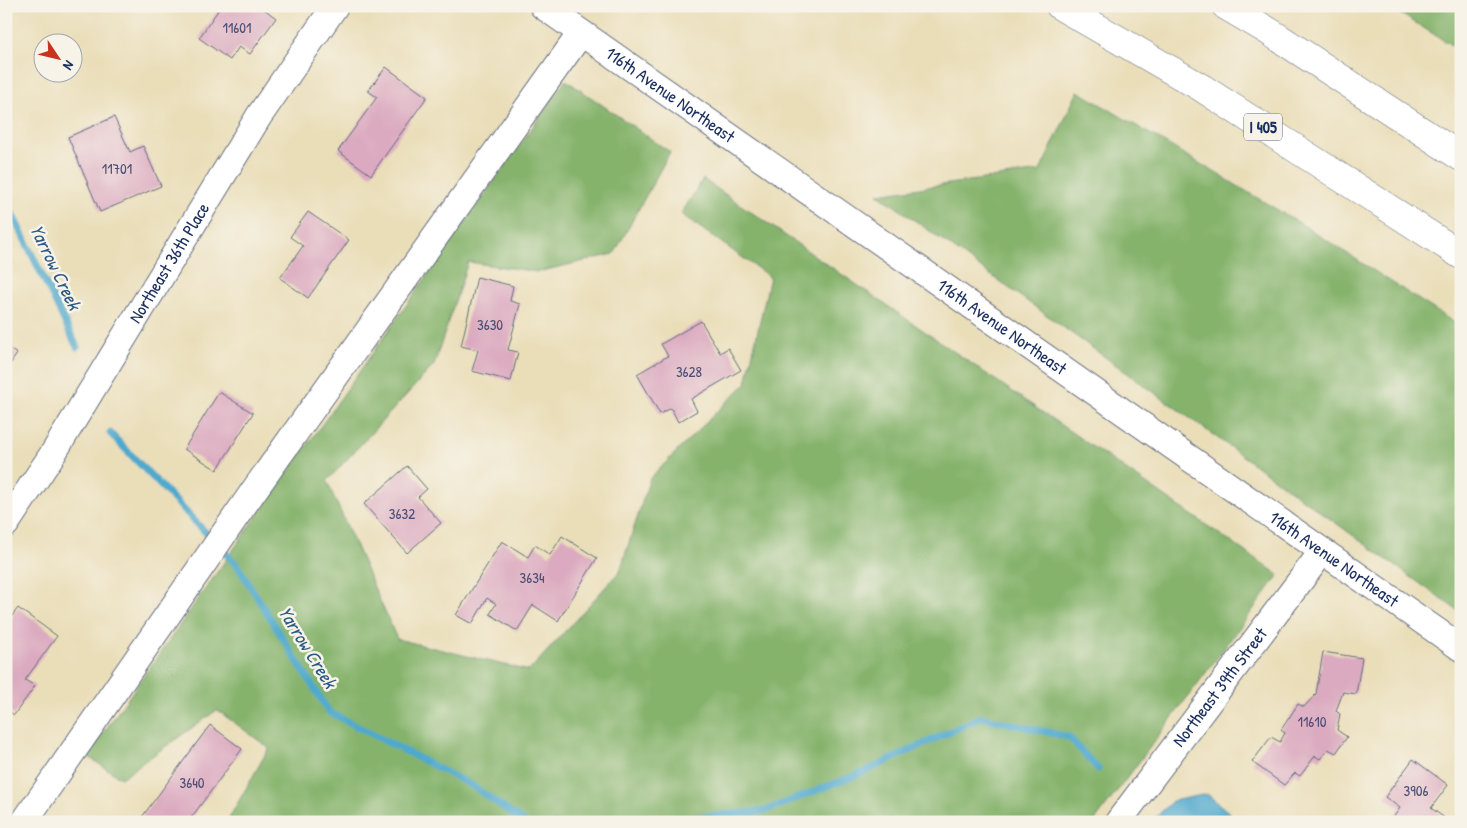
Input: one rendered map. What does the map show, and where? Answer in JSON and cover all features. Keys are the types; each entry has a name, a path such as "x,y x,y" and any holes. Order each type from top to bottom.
{"highway":[{"name":"I 405","path":"1060,6 1202,88 1461,254"},
{"path":"1226,6 1270,32 1461,157"}],"street":[{"name":"Northeast 36th Place","path":"6,524 54,452 259,116 336,6"},
{"name":"116th Avenue Northeast","path":"543,6 1461,648"},
{"path":"24,822 256,489 581,33"},
{"name":"Northeast 39th Street","path":"1118,822 1322,552"}],"green space":[{"path":"1388,6 1461,6 1461,51"},
{"path":"566,80 670,152 614,254 538,272 468,262 434,365 327,481 397,639 529,671 620,571 650,478 746,383 770,277 681,214 703,179 1279,575 1094,822 230,822 228,820 269,748 217,710 121,778 87,756"},
{"path":"1078,91 1303,225 1461,327 1461,613 878,194 1040,171"}],"water":[{"path":"1207,794 1238,820 1237,822 1151,822 1172,801"}],"building":[{"path":"221,6 260,6 276,18 250,54 239,47 230,60 199,38"},
{"path":"386,67 427,97 371,175 338,151 377,97 368,91"},
{"path":"114,117 130,152 143,146 161,186 100,212 68,137"},
{"path":"308,212 349,240 308,298 280,278 303,246 290,237"},
{"path":"477,277 513,286 510,301 520,304 508,350 518,352 511,381 472,371 478,350 461,346"},
{"path":"701,321 720,353 728,348 741,370 691,399 697,411 678,422 671,408 660,414 637,374 668,356 661,344"},
{"path":"6,347 17,354 6,370"},
{"path":"219,392 253,413 217,470 184,449"},
{"path":"407,466 427,489 418,497 441,523 407,553 364,504"},
{"path":"562,536 597,558 558,621 533,605 517,631 490,614 496,604 487,598 472,624 456,615 502,541 528,557 535,545 550,555"},
{"path":"18,608 57,636 25,680 35,686 14,715 6,709 6,624"},
{"path":"1323,652 1362,658 1356,694 1343,692 1336,711 1340,714 1337,730 1347,737 1336,753 1328,749 1320,759 1315,756 1300,776 1295,773 1284,785 1252,762 1271,737 1280,742 1285,733 1281,730 1298,704 1304,707 1316,694"},
{"path":"210,725 242,749 188,822 149,822 142,817"},
{"path":"1413,759 1448,785 1431,808 1450,822 1390,822 1400,808 1385,797"}],"waterway":[{"name":"Yarrow Creek","path":"6,201 77,347"},
{"name":"Yarrow Creek","path":"110,433 237,565 329,712 471,785 524,822"},
{"path":"648,822 764,811 864,772 981,717 1069,737 1098,769"}]}
